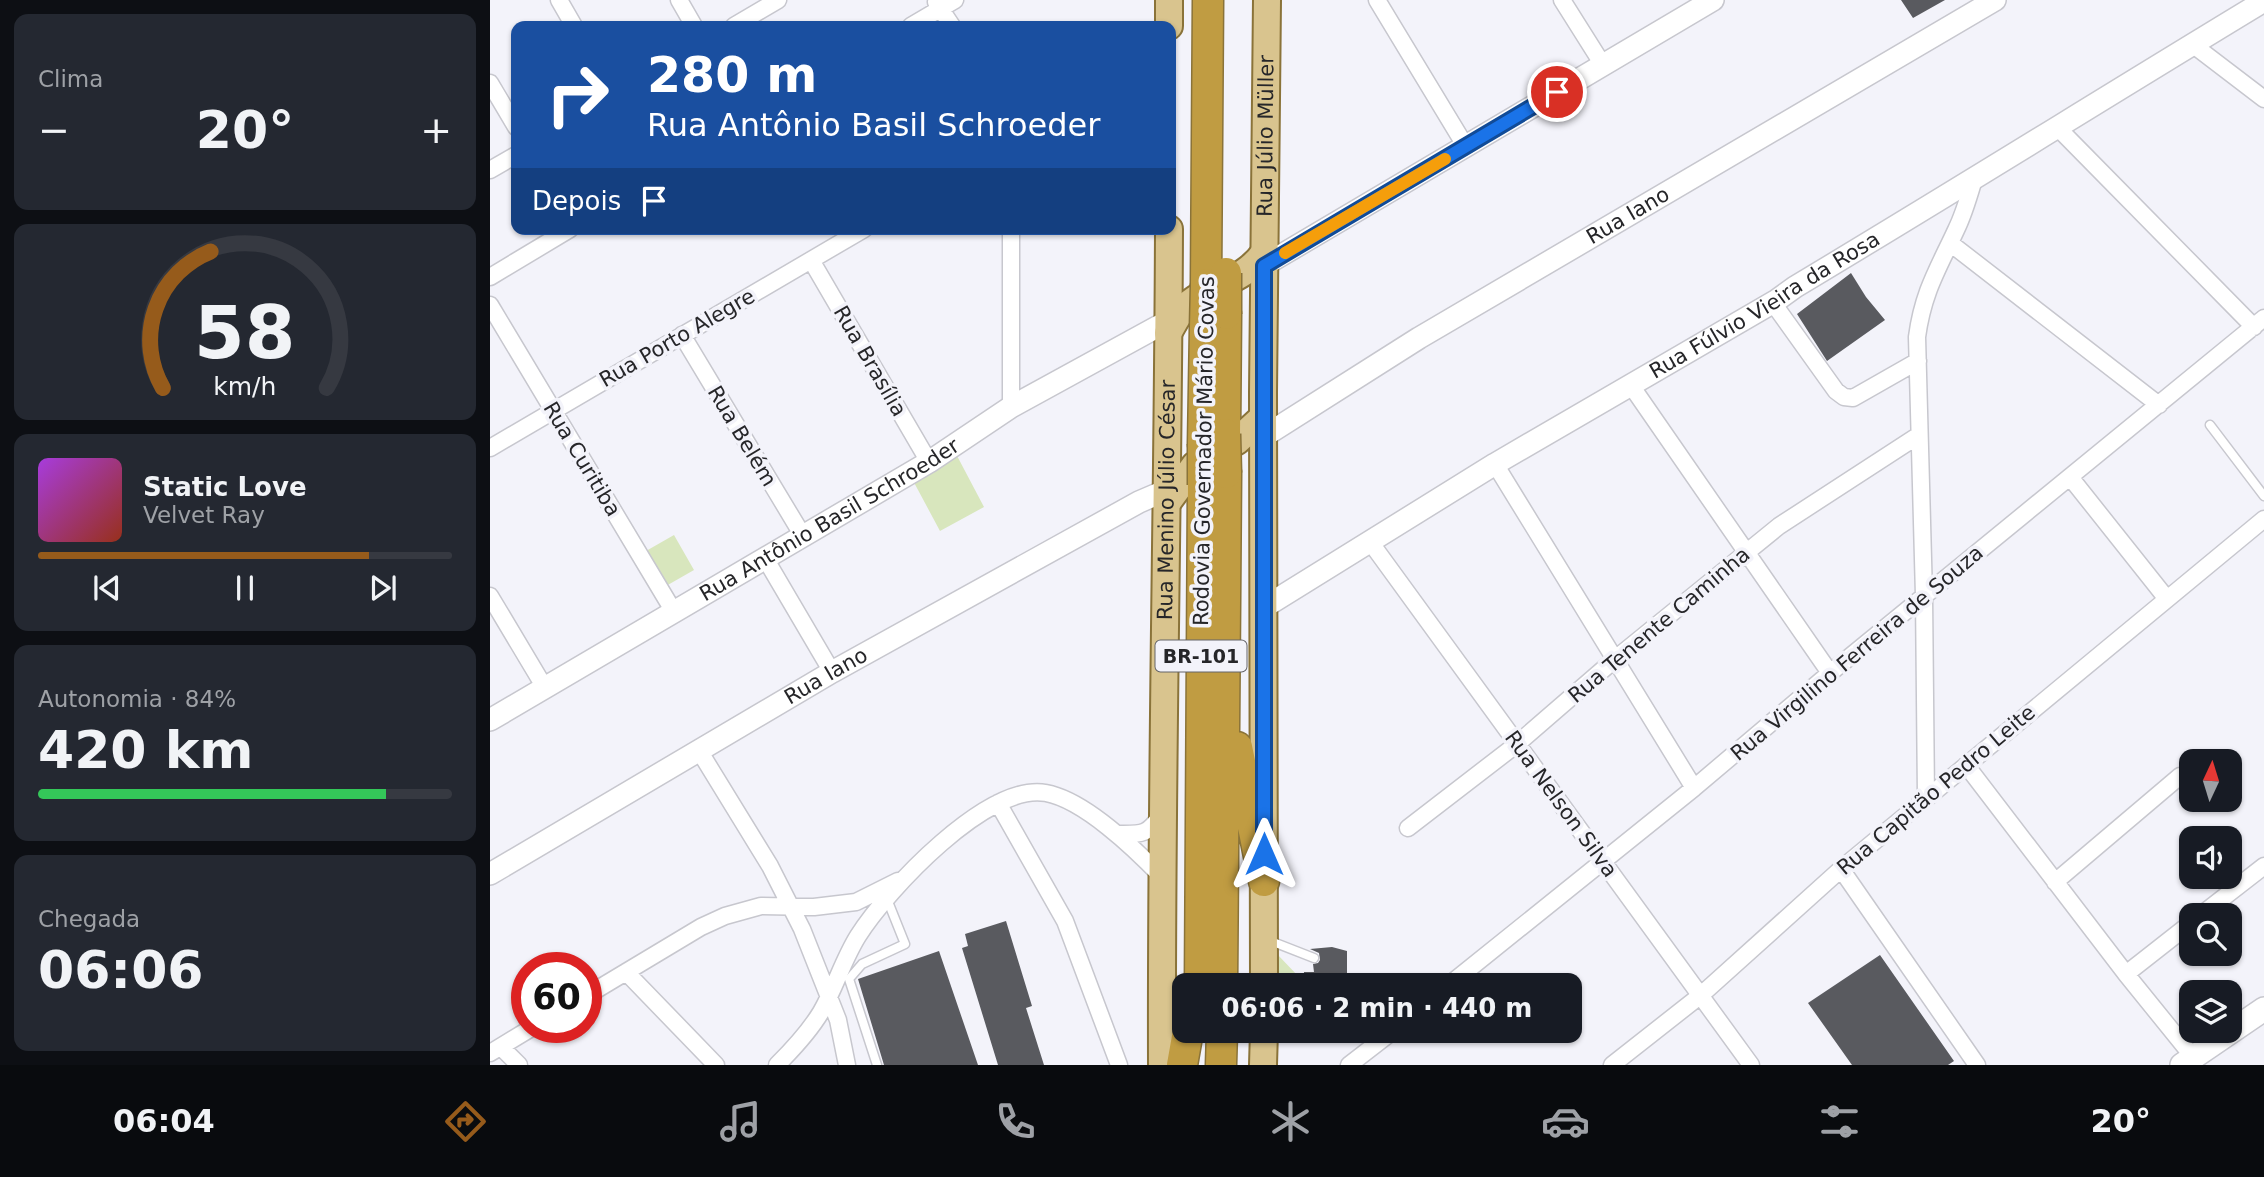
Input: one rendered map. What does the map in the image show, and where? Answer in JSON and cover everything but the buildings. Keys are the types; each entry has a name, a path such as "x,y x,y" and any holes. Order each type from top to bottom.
{"highway":[{"name":"Rodovia Governador Mário Covas","path":"1208,0 1232,286"},
{"name":"Rodovia Governador Mário Covas","path":"1206,973 1225,684 1231,450 1229,0"},
{"name":"Rodovia Governador Mário Covas","path":"1205,973 1231,450"},
{"path":"1225,684 1264,881"},
{"path":"1182,1065 1186,1043"},
{"path":"1200,1043 1200,1065"},
{"path":"1221,1065 1222,1043"}],"main road":[{"path":"1169,0 1169,21"},
{"name":"Rua Júlio Müller","path":"1264,973 1263,608 1231,450 1232,286 1267,0"},
{"name":"Rua Menino Júlio César","path":"1162,1065 1161,814 1169,235"},
{"path":"1168,291 1185,301 1232,286"},
{"name":"Rua Antônio Basil Schroeder","path":"1168,327 1184,308 1232,286"},
{"path":"1168,455 1181,463 1231,450"},
{"name":"Rua Iano","path":"1167,496 1231,450"},
{"path":"2188,1061 2264,1009"}],"street":[{"path":"559,0 572,21"},
{"path":"679,0 691,21"},
{"path":"742,21 778,0"},
{"path":"1377,0 1466,147"},
{"path":"1562,0 1603,65"},
{"name":"Rua Antônio Basil Schroeder","path":"1232,286 1713,0"},
{"name":"Rua Iano","path":"1231,450 1995,0"},
{"name":"Rua Fúlvio Vieira da Rosa","path":"1263,608 1494,464 1773,303 1794,287 2264,1"},
{"path":"918,21 943,3 950,21"},
{"path":"2192,44 2264,99"},
{"path":"490,83 511,119"},
{"path":"2056,126 2259,323"},
{"path":"490,170 511,158"},
{"path":"1926,798 1917,337 1923,302 1937,266 1950,243 1974,179"},
{"path":"490,277 560,235"},
{"name":"Rua Porto Alegre","path":"490,448 853,235"},
{"path":"1011,235 1012,407"},
{"path":"1950,243 2159,405"},
{"name":"Rua Brasília","path":"811,260 929,462"},
{"path":"1773,303 1836,391 1844,397 1853,398 1918,361"},
{"name":"Rua Curitiba","path":"490,305 674,612"},
{"name":"Rua Virgilino Ferreira de Souza","path":"1464,973 1694,788 1830,673 2259,323"},
{"name":"Rua Antônio Basil Schroeder","path":"490,720 929,462 1012,407 1168,327"},
{"name":"Rua Belém","path":"682,335 803,536"},
{"path":"1630,384 1830,673"},
{"name":"Rua Tenente Caminha","path":"1408,828 1517,744 1614,660 1795,514 1919,435"},
{"path":"1494,464 1694,788"},
{"path":"2070,477 2167,599"},
{"name":"Rua Iano","path":"490,874 832,672 1127,509 1167,496"},
{"name":"Rua Capitão Pedro Leite","path":"1612,1065 1701,995 1841,869 2264,519"},
{"name":"Rua Nelson Silva","path":"1371,543 1751,1065"},
{"path":"765,558 832,672"},
{"path":"490,596 545,688"},
{"path":"700,752 770,866 802,929 838,1020 847,1065"},
{"path":"1966,765 2126,974 2188,1061"},
{"path":"2055,882 2179,777"},
{"path":"777,1065 803,1037 822,1010 859,935 904,878 963,826 998,803 1027,792 1053,794 1120,834 1161,876"},
{"path":"998,803 1065,920 1119,1065"},
{"path":"1120,834 1142,834 1153,827 1161,814"},
{"path":"2216,903 2264,866"},
{"path":"1841,869 1977,1065"},
{"path":"602,986 725,916 761,906 791,907 856,902 904,878"},
{"path":"2126,974 2179,932"},
{"path":"626,972 716,1065"},
{"path":"511,1040 495,1050 519,1065"},
{"path":"1349,1065 1377,1043"}],"lane":[{"path":"2210,425 2264,496"},
{"path":"877,1065 849,979 862,964 905,944 887,899"},
{"path":"1265,939 1314,958"}],"green space":[{"path":"955,452 984,507 940,531 910,475"},
{"path":"674,535 694,570 666,586 646,551"},
{"path":"1277,954 1295,973 1277,973"}],"slow traffic":[{"path":"1285,253 1445,159"}],"route":[{"path":"1264,854 1264,266 1557,92"}]}
